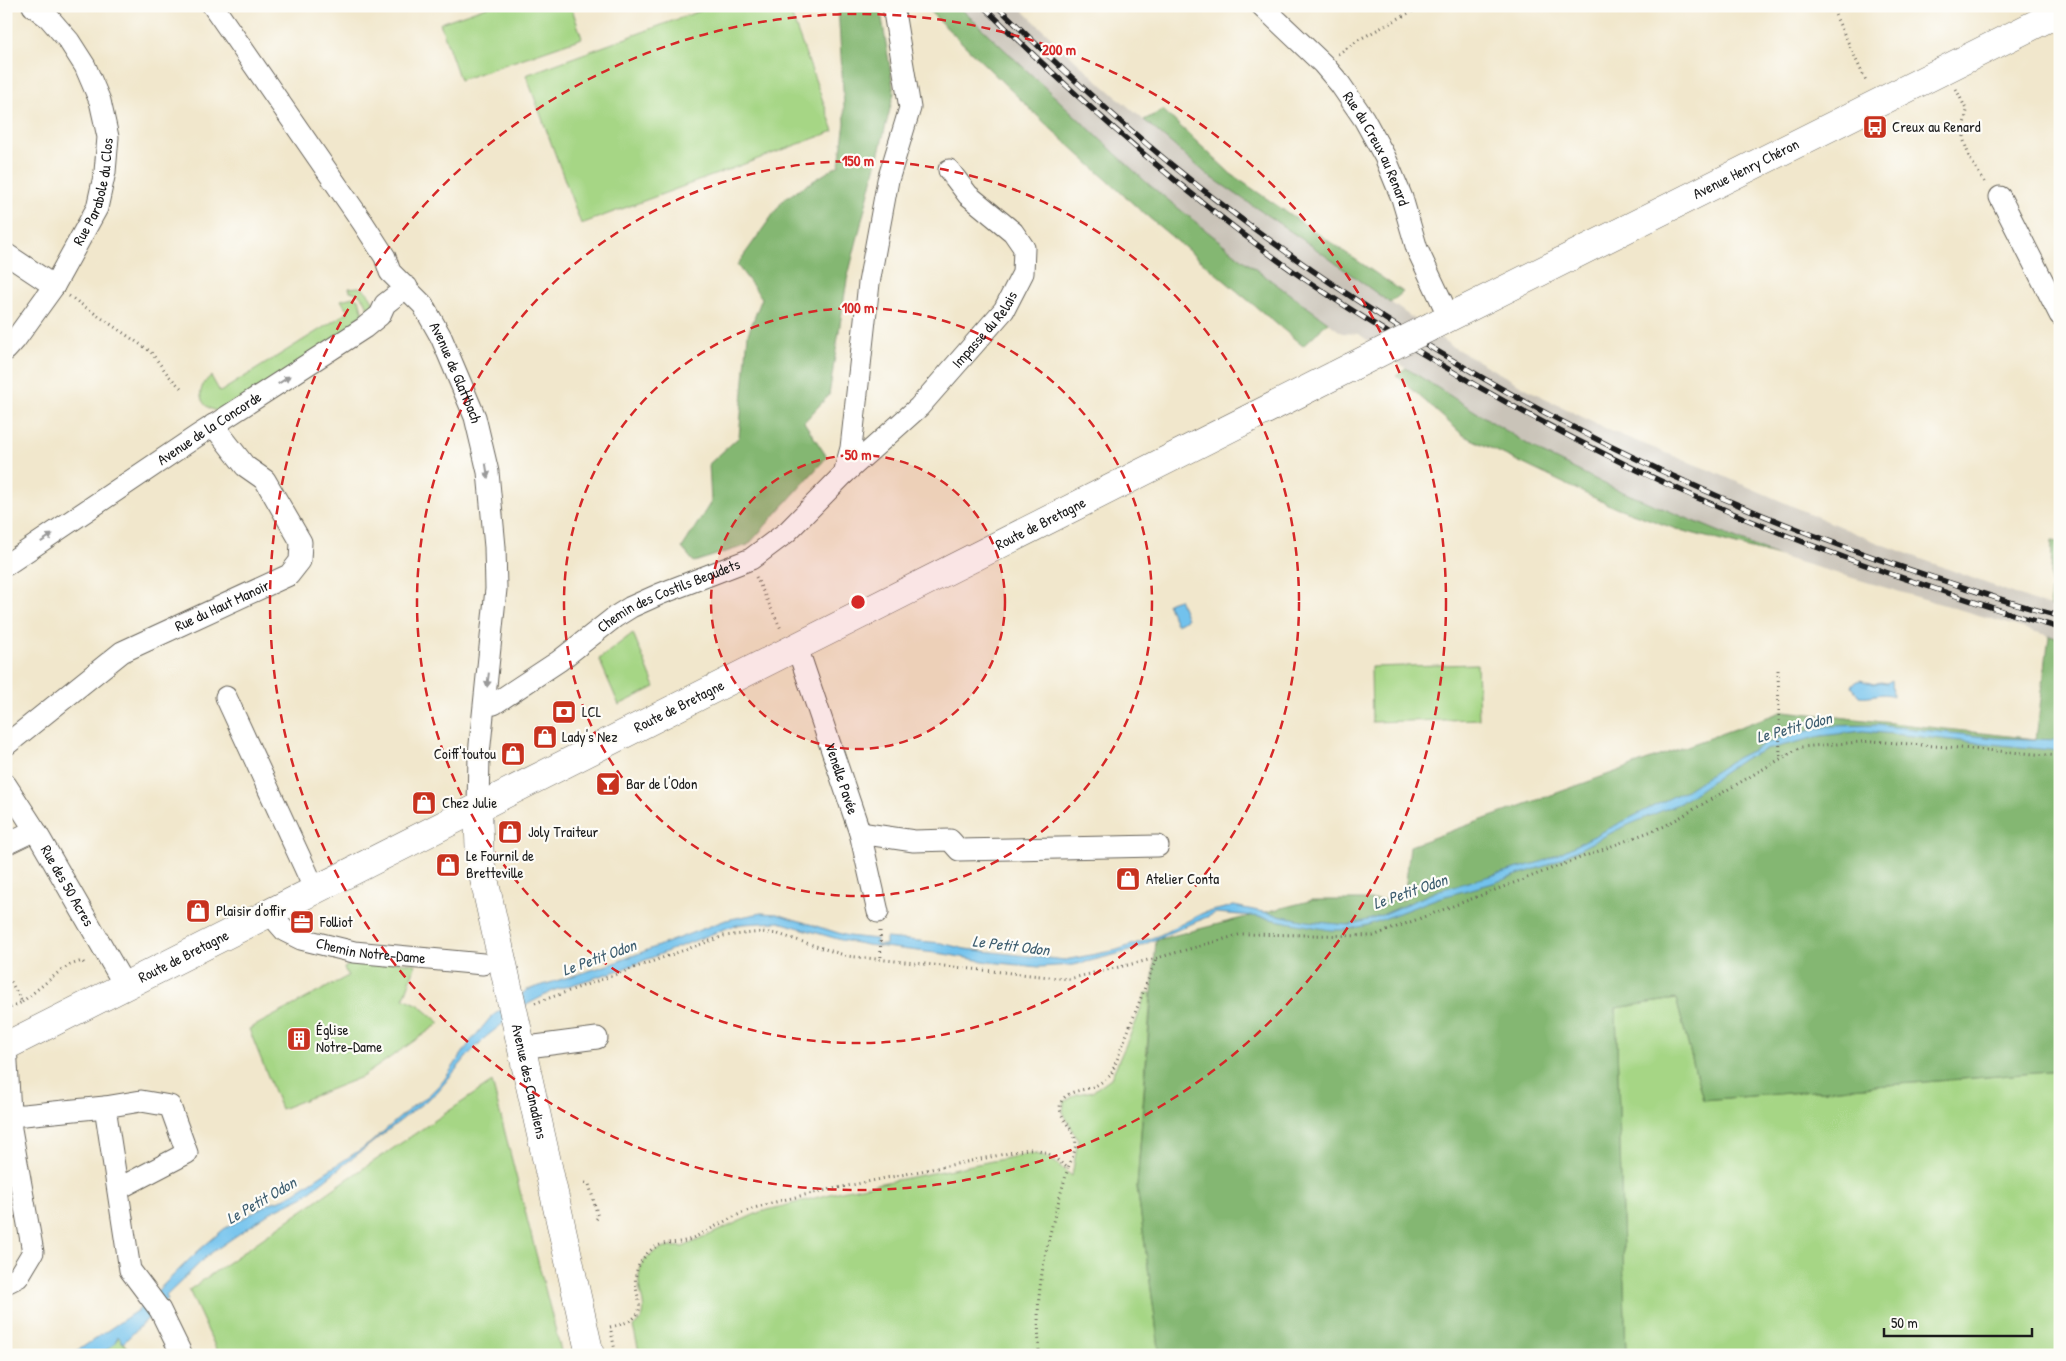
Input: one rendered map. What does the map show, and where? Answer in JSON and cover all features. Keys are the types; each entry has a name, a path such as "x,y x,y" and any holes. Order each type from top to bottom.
{"main road":[{"name":"Avenue Henry Chéron","path":"1351,367 2060,12"},
{"name":"Route de Bretagne","path":"6,1046 478,808 789,638 1351,367"},
{"name":"Avenue des Canadiens","path":"478,808 477,824 480,861 520,1048 590,1355"}],"street":[{"name":"Rue Parabole du Clos","path":"6,350 54,286 97,208 106,172 108,137 100,100 85,66 69,41 49,18 33,6"},
{"name":"Avenue de Glattbach","path":"213,6 363,222 385,257 390,272 407,287 426,310 445,346 475,417 488,472 495,547 496,589 479,754 478,808"},
{"path":"844,474 851,448 869,283 888,180 910,108 893,6"},
{"name":"Rue du Creux au Renard","path":"1262,6 1323,64 1340,84 1364,119 1385,157 1402,198 1440,322"},
{"name":"Impasse du Relais","path":"844,474 919,407 950,373 1004,310 1023,273 1024,248 1019,240 1013,232 968,195 949,170"},
{"path":"2000,197 2060,315"},
{"path":"6,254 54,286"},
{"name":"Avenue de la Concorde","path":"6,565 213,425 364,328 380,316 385,304 407,287"},
{"name":"Rue du Haut Manoir","path":"6,745 122,652 289,575 296,568 300,561 301,542 290,523 265,480 246,466 213,425"},
{"name":"Chemin des Costils Beaudets","path":"485,705 494,704 559,661 615,617 631,607 749,560 787,532 844,474"},
{"name":"Venelle Pavée","path":"789,638 860,833 878,912"},
{"path":"226,697 315,890"},
{"name":"Rue des 50 Acres","path":"6,785 35,830 125,986"},
{"path":"6,844 35,830"},
{"path":"860,833 914,841 950,840 959,850 1158,846"},
{"name":"Chemin Notre-Dame","path":"272,912 278,924 285,931 301,939 354,952 483,964"},
{"path":"520,1048 597,1038"},
{"path":"6,1046 9,1115 32,1252 18,1277 6,1283"},
{"path":"9,1115 24,1116 106,1107 141,1101 170,1106 187,1153 118,1189"},
{"path":"106,1107 130,1270 155,1303 182,1355"}],"path":[{"path":"1323,64 1360,39 1422,6"},
{"path":"1831,6 1877,104"},
{"path":"1956,88 1967,111 1964,124 1964,141 1970,159 1983,181 2000,197"},
{"path":"54,286 150,351 181,388"},
{"path":"749,560 789,638"},
{"path":"1778,670 1780,759"},
{"path":"543,1000 724,936 762,932 778,934 847,956 1069,979 1156,958 1242,934 1373,936 1665,826 1802,747 1872,741 2060,756"},
{"path":"881,936 881,960"},
{"path":"1039,1355 1038,1313 1041,1281 1055,1215 1074,1149 1075,1138 1061,1112 1063,1100 1077,1090 1094,1086 1111,1075 1156,958"},
{"path":"6,1010 22,1002 70,965 82,961 86,966"},
{"path":"10,980 22,1002"},
{"path":"610,1327 630,1322 639,1314 640,1309 635,1285 636,1271 650,1250 658,1245 689,1240 759,1206 842,1187 1028,1150 1044,1151 1068,1168"},
{"path":"585,1183 589,1184 598,1216 594,1222"}],"shaded area":[{"path":"958,6 1018,6 1097,80 1208,175 1312,246 1453,347 1531,391 1606,429 1714,472 1871,540 2041,604 2060,608 2060,639 1778,556 1611,487 1540,452 1406,368 1359,334 1342,333 1243,260 1147,183"}],"green space":[{"path":"489,6 571,6 582,38 460,80 440,23"},
{"path":"713,6 788,6 834,131 581,224 526,75"},
{"path":"838,6 880,6 894,93 847,280 829,395 804,422 827,457 748,545 694,562 682,548 711,502 709,464 739,437 748,334 762,298 737,265 784,199 839,165 845,123"},
{"path":"924,6 958,6 1147,183 1243,260 1328,322 1303,346 1141,211 1049,127"},
{"path":"1163,110 1231,174 1403,292 1390,303 1312,246 1208,175 1144,120"},
{"path":"359,287 373,301 374,304 371,312 368,311 363,298 350,291 349,288"},
{"path":"353,297 359,299 363,314 355,320 357,324 222,412 208,408 204,403 201,393 202,387 211,376 220,392 348,312 341,300"},
{"path":"1406,368 1540,452 1611,487 1778,556 1676,529 1607,504 1463,435 1396,375"},
{"path":"2052,541 2060,542 2060,608 2050,606"},
{"path":"633,633 655,687 619,705 599,659"},
{"path":"2049,636 2060,639 2060,1071 1703,1100 1676,999 1616,1008 1626,1355 1160,1355 1137,1187 1156,940 1313,900 1404,900 1410,846 1784,711 2036,739"},
{"path":"1477,664 1479,719 1372,722 1371,667"},
{"path":"356,961 367,965 384,961 416,964 404,998 419,1005 440,1023 362,1077 281,1109 249,1029 348,976 344,968"},
{"path":"1146,993 1151,993 1137,1187 1160,1355 640,1355 633,1327 641,1319 644,1310 639,1276 644,1261 654,1252 661,1249 683,1247 760,1212 846,1190 1028,1154 1047,1157 1072,1176 1078,1140 1063,1112 1064,1102 1077,1094 1093,1091 1111,1078 1136,1022"},
{"path":"1676,999 1703,1100 2060,1071 2060,1355 1626,1355 1616,1008"},
{"path":"492,1082 562,1355 219,1355 189,1290 346,1180"},
{"path":"118,1335 132,1355 99,1355 117,1340"}],"water":[{"path":"1179,599 1187,619 1176,624 1167,603"},
{"path":"1860,680 1874,684 1880,682 1887,683 1892,680 1893,696 1885,694 1859,696 1852,687 1853,684"},
{"path":"1878,725 1996,738 2060,740 2060,751 1863,731 1821,736 1762,751 1744,759 1680,803 1619,829 1548,865 1490,884 1438,898 1368,925 1345,930 1330,930 1253,916 1216,913 1129,951 1074,965 1039,967 867,945 841,940 779,922 742,924 727,928 620,970 555,990 528,1004 487,1036 437,1092 304,1196 271,1212 208,1255 166,1296 168,1299 123,1343 118,1336 115,1343 105,1351 71,1355 138,1310 197,1252 224,1229 270,1203 286,1198 369,1144 413,1106 428,1096 444,1080 471,1041 491,1017 527,990 611,964 726,920 761,913 777,914 848,936 876,939 877,945 886,945 886,938 941,943 965,949 1065,960 1117,950 1160,935 1203,913 1234,906 1307,921 1349,925 1375,918 1439,890 1544,861 1686,790 1736,758 1783,737 1828,726"}],"railway":[{"path":"983,6 1131,144 1249,239 1339,302 1484,390 1606,455 1731,513 1861,563 1993,608 2060,628"},
{"path":"997,6 1104,107 1216,200 1298,260 1383,317 1470,371 1559,420 1651,466 1744,507 1839,545 1935,578 2060,616"}],"place":[{"name":"Creux au Renard","path":"1875,127"},
{"name":"LCL","path":"564,712"},
{"name":"Lady's Nez","path":"545,737"},
{"name":"Coiff'toutou","path":"513,754"},
{"name":"Bar de l'Odon","path":"608,784"},
{"name":"Chez Julie","path":"424,803"},
{"name":"Joly Traiteur","path":"510,832"},
{"name":"Le Fournil de Bretteville","path":"448,865"},
{"name":"Atelier Conta","path":"1128,879"},
{"name":"Plaisir d'offir","path":"198,911"},
{"name":"Folliot","path":"302,922"},
{"name":"Église Notre-Dame","path":"299,1039"}],"water label":[{"name":"Le Petit Odon","path":"1794,727"},
{"name":"Le Petit Odon","path":"1410,891"},
{"name":"Le Petit Odon","path":"1011,945"},
{"name":"Le Petit Odon","path":"599,957"},
{"name":"Le Petit Odon","path":"261,1200"}]}
